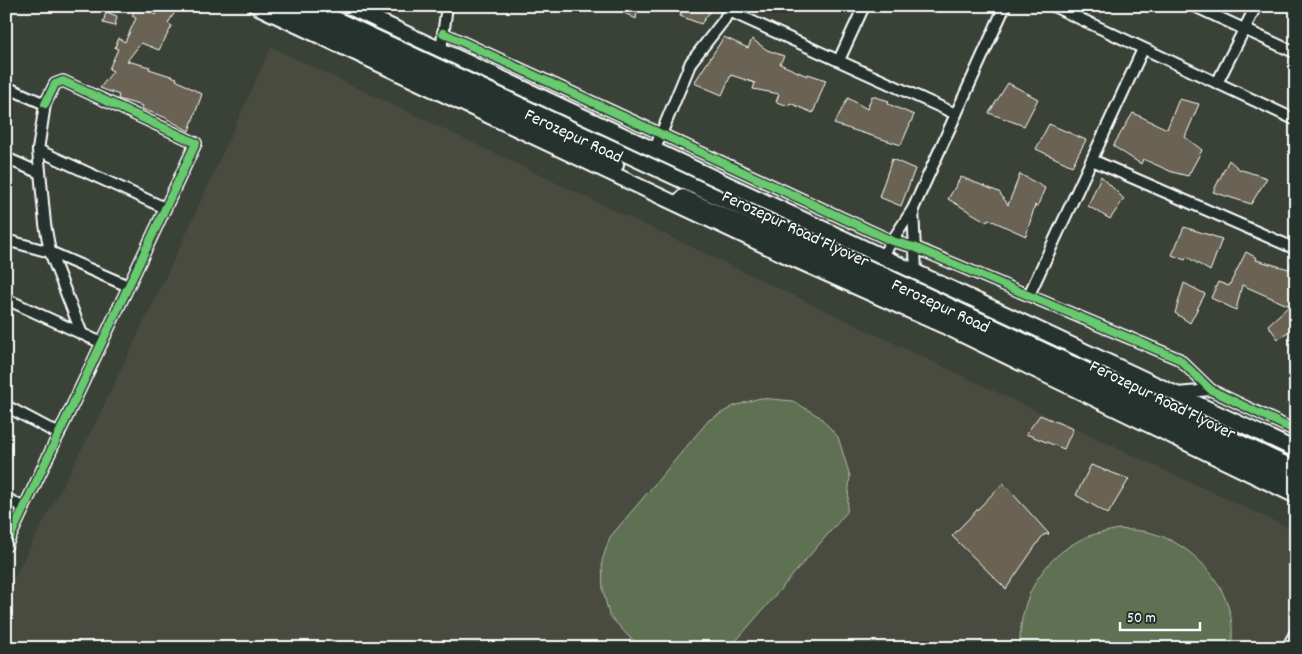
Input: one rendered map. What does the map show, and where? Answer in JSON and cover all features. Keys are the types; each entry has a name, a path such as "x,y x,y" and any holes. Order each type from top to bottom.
{"main road":[{"name":"Ferozepur Road","path":"256,6 789,257 944,326 1296,496"},
{"name":"Ferozepur Road Flyover","path":"280,6 479,98 643,179 952,318 1296,484"},
{"name":"Ferozepur Road Flyover","path":"308,6 825,248 946,302 1296,469"},
{"name":"Ferozepur Road","path":"347,6 882,258 1177,393 1296,450"}],"street":[{"path":"441,50 447,6"},
{"path":"839,60 864,6"},
{"path":"882,258 913,209 1005,6"},
{"path":"1053,6 1296,120"},
{"path":"1194,6 1296,53"},
{"path":"1217,83 1256,6"},
{"path":"654,151 691,62 730,8 956,114"},
{"path":"444,33 662,132 892,241 914,248 1028,295 1179,360 1211,390 1296,430"},
{"path":"1028,295 1143,49"},
{"path":"6,546 196,142 63,81 55,84 45,104 38,150 44,224 50,252 82,334"},
{"path":"6,87 45,104"},
{"path":"38,150 165,208"},
{"path":"6,158 40,173"},
{"path":"1092,160 1296,250"},
{"path":"913,209 916,272"},
{"path":"6,240 50,252 128,286"},
{"path":"6,298 102,343"},
{"path":"1177,393 1211,390"},
{"path":"6,406 59,434"},
{"path":"6,498 24,508"},
{"path":"1287,648 1296,632"}],"shaded area":[{"path":"271,47 1013,400 1296,531 1296,648 6,648 6,593 95,424 181,245"}],"green space":[{"path":"760,398 793,401 820,417 838,437 850,476 847,512 730,648 648,648 630,638 609,615 603,590 602,561 610,537 709,420 734,406"},
{"path":"1118,529 1148,532 1170,540 1200,562 1213,576 1223,592 1229,610 1232,629 1231,648 1020,648 1023,614 1035,583 1044,569 1056,557 1084,538"}],"building":[{"path":"136,6 143,6 155,15 161,6 179,6 168,23 172,26 159,50 141,43 127,61 150,67 149,69 177,78 176,80 202,94 189,131 164,117 142,109 143,106 118,99 119,95 100,88 113,71 109,69 118,49 115,48 118,38 125,42 136,18 132,16"},
{"path":"611,6 638,6 636,19"},
{"path":"684,6 714,6 701,24 680,16"},
{"path":"106,12 117,16 115,26 103,23"},
{"path":"724,37 748,48 752,39 767,50 784,56 780,64 807,76 808,74 826,80 813,113 790,103 789,106 776,102 779,94 753,89 755,83 731,75 722,95 694,83"},
{"path":"1008,83 1038,99 1024,126 989,113"},
{"path":"872,96 889,101 888,104 914,115 901,145 834,124 848,98 867,109"},
{"path":"1179,99 1199,104 1185,137 1202,150 1188,176 1172,172 1143,159 1141,164 1113,146 1133,113 1167,129"},
{"path":"1049,124 1086,140 1072,166 1036,149"},
{"path":"892,159 915,169 901,206 879,197"},
{"path":"1229,160 1239,169 1267,178 1251,204 1213,192"},
{"path":"1020,174 1045,188 1037,207 1035,205 1026,236 988,219 987,222 948,199 961,177 999,192 1008,205"},
{"path":"1101,176 1124,199 1110,219 1088,206"},
{"path":"1184,227 1222,239 1210,271 1187,257 1185,260 1172,255"},
{"path":"1246,252 1257,258 1256,260 1289,269 1293,255 1296,256 1296,296 1292,307 1242,285 1236,310 1211,298 1218,282 1229,286"},
{"path":"1184,283 1205,294 1190,323 1175,313"},
{"path":"1288,307 1296,316 1296,326 1278,339 1268,325"},
{"path":"1040,415 1073,429 1064,449 1026,434"},
{"path":"1091,465 1129,479 1108,514 1076,495"},
{"path":"1003,483 1049,534 1043,535 1006,589 952,536"}],"cycle path":[{"path":"443,33 892,241 914,247 1179,359 1211,390 1296,431"},
{"path":"6,546 196,143 63,81 55,84 45,104"}]}
